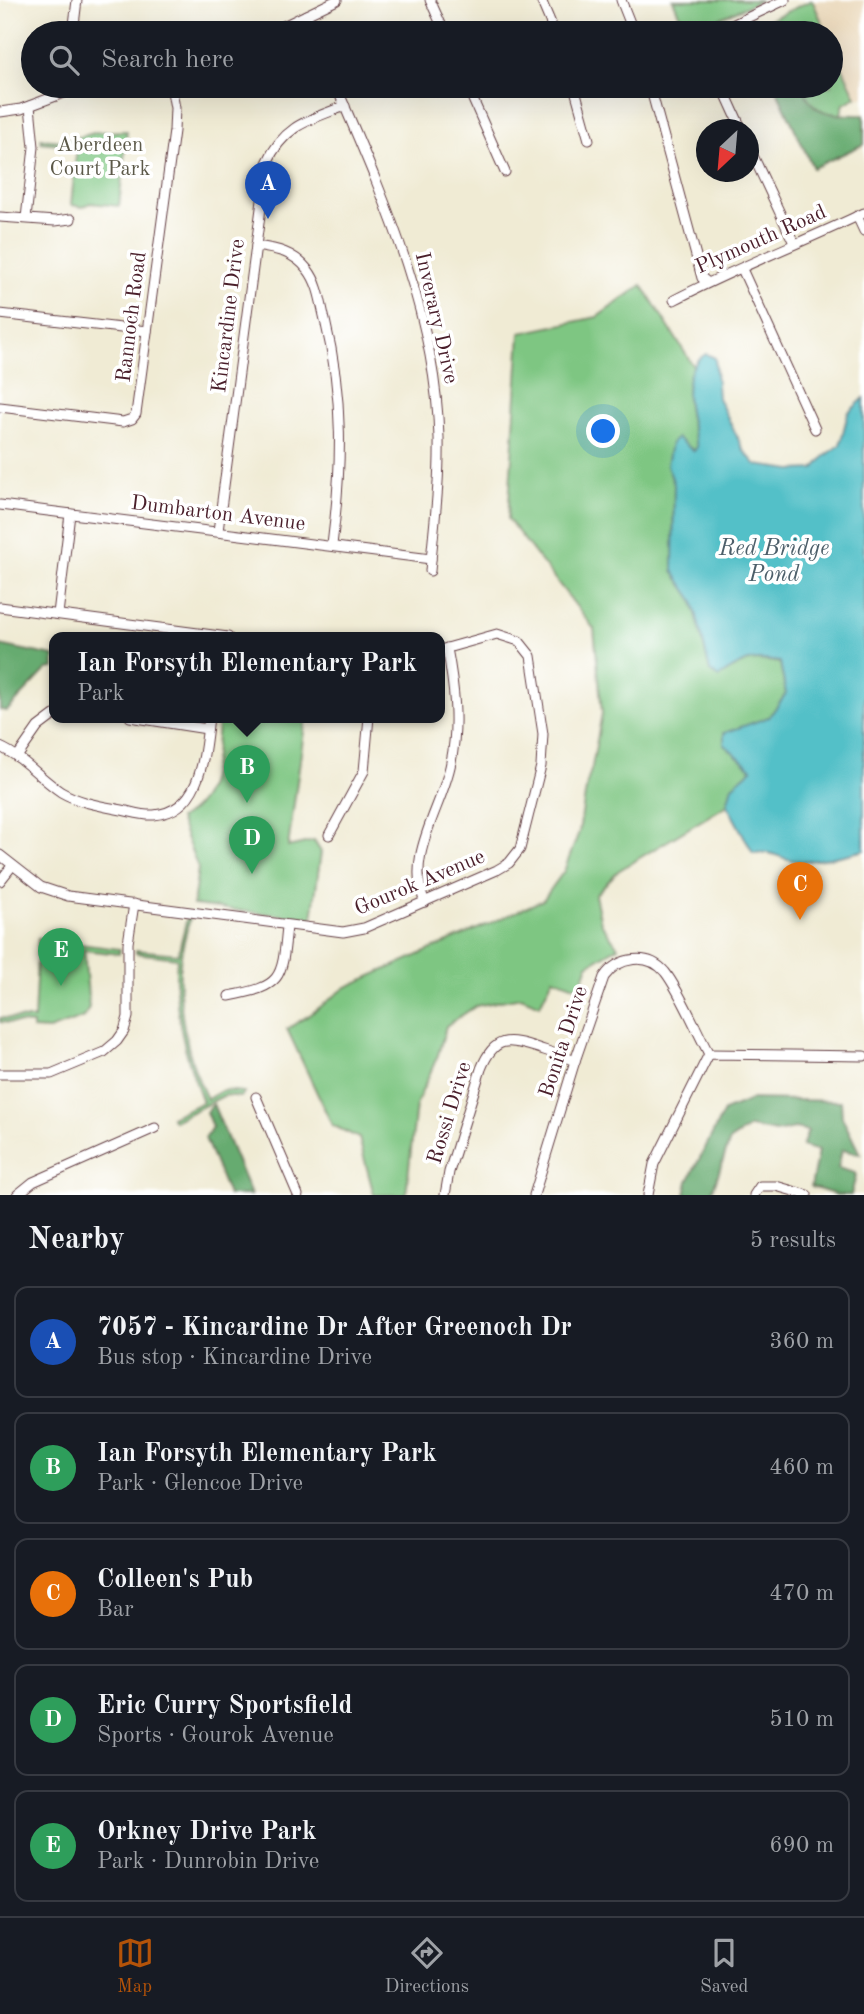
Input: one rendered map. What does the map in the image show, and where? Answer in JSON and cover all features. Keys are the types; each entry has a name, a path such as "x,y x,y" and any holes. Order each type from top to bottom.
{"street":[{"path":"74,21 77,0"},
{"path":"293,21 337,0"},
{"path":"430,0 439,21"},
{"path":"541,0 550,21"},
{"path":"621,0 629,21"},
{"path":"740,21 785,0"},
{"path":"306,15 309,21"},
{"path":"0,112 30,106 50,98"},
{"name":"Rannoch Road","path":"0,407 129,421 134,417 138,408 175,117 173,98"},
{"name":"Inverary Drive","path":"341,98 381,191 403,254 429,345 439,436 437,520 430,571"},
{"path":"472,98 505,173"},
{"path":"577,98 589,139"},
{"path":"653,98 702,278 708,282"},
{"path":"727,98 737,119"},
{"path":"26,218 34,147 30,106"},
{"name":"Kincardine Drive","path":"218,531 263,179 272,152 284,136 298,124 345,106"},
{"path":"759,168 794,243"},
{"path":"860,215 864,232"},
{"name":"Plymouth Road","path":"674,300 708,282 860,215"},
{"path":"0,217 55,221 71,219"},
{"path":"256,246 280,249 292,255 309,271 317,288 331,343 339,394 340,477 332,545"},
{"path":"742,269 815,429"},
{"path":"0,314 147,331"},
{"name":"Dumbarton Avenue","path":"0,505 431,559"},
{"path":"58,614 70,514"},
{"path":"0,607 193,632"},
{"name":"Gourok Avenue","path":"0,855 41,887 56,893 334,932 364,928 503,867 516,855 522,843 542,753 543,734 531,656 523,644 512,637 497,634 445,648"},
{"path":"425,902 420,890 418,866 448,774 454,740 454,689 445,656"},
{"path":"16,757 38,727 49,719"},
{"path":"168,723 207,729"},
{"path":"0,747 76,800 151,816 172,811 188,800 197,782 208,723"},
{"path":"329,835 364,771 368,723"},
{"path":"0,881 12,866"},
{"path":"0,1074 51,1074 104,1052 117,1041 124,1031 128,1017 128,943 134,904"},
{"path":"229,996 261,990 276,978 283,965 287,926"},
{"name":"Bonita Drive","path":"534,1195 604,977 617,964 631,960 648,961 664,971 709,1054"},
{"name":"Rossi Drive","path":"445,1195 449,1172 481,1069 485,1058 495,1046 502,1041 514,1040 575,1061"},
{"path":"648,1195 654,1164 709,1054 864,1056"},
{"path":"256,1097 298,1195"},
{"path":"17,1195 33,1182 155,1128"},
{"path":"754,1195 760,1186 768,1184 807,1195"}],"shaded area":[{"path":"812,0 864,0 864,97 856,97 843,68 843,21 822,21"}],"green space":[{"path":"673,0 761,0 714,21 682,21"},
{"path":"812,0 822,21 766,21"},
{"path":"843,68 856,97 844,104 840,116 864,144 813,168 781,98 843,98"},
{"path":"781,98 808,98 812,104 826,112 864,115 864,144 813,168"},
{"name":"Aberdeen Court Park","path":"127,131 119,206 90,203 83,207 71,205 77,146 41,142 41,139 63,141 98,132"},
{"path":"642,285 694,367 687,396 697,447 695,451 690,448 667,465 674,484 673,571 693,600 710,671 719,677 748,661 780,663 786,694 769,717 724,734 724,744 752,769 732,786 727,805 618,871 595,895 601,923 618,947 588,965 580,988 553,978 540,1005 521,997 476,1006 446,1026 438,1055 416,1105 406,1195 374,1195 359,1138 332,1125 287,1029 346,987 543,900 564,871 579,832 602,713 594,629 508,519 520,333 597,317"},
{"path":"0,645 49,655 49,669 7,711 0,710"},
{"path":"218,723 305,723 288,847 314,841 321,852 312,919 193,905 198,868 179,819 192,811 201,800 212,775"},
{"path":"187,918 190,919 180,961 180,984 185,1034 194,1068 207,1099 223,1090 244,1092 241,1097 225,1095 174,1121 171,1117 203,1102 181,1032 176,996 177,958 136,953 136,950 178,954"},
{"path":"38,939 120,949 119,954 84,950 89,1008 84,1017 49,1030 33,1029 33,1024 0,1022 0,1018 34,1019"},
{"path":"753,1099 841,1101 842,1117 860,1154 842,1150 838,1168 855,1173 851,1195 837,1195 811,1187 818,1151 802,1146 808,1131 795,1128 776,1132 750,1127 730,1140 711,1195 685,1195 688,1181 724,1111"},
{"path":"213,1104 251,1195 228,1195 205,1138 212,1127 206,1112"}],"water":[{"name":"Red Bridge Pond","path":"706,354 715,358 718,398 744,451 756,465 792,470 814,469 840,445 848,413 864,398 864,850 803,861 753,853 727,805 732,786 752,769 724,744 724,733 769,717 786,694 780,662 748,661 719,677 710,671 693,600 673,571 674,484 667,465 671,443 677,438 694,451 697,447 687,397 688,384 696,362"}],"place":[{"name":"7057 - Kincardine Dr After Greenoch Dr","path":"268,219"},
{"name":"Ian Forsyth Elementary Park","path":"247,803"},
{"name":"Eric Curry Sportsfield","path":"252,874"},
{"name":"Colleen's Pub","path":"800,920"},
{"name":"Orkney Drive Park","path":"61,986"}]}
